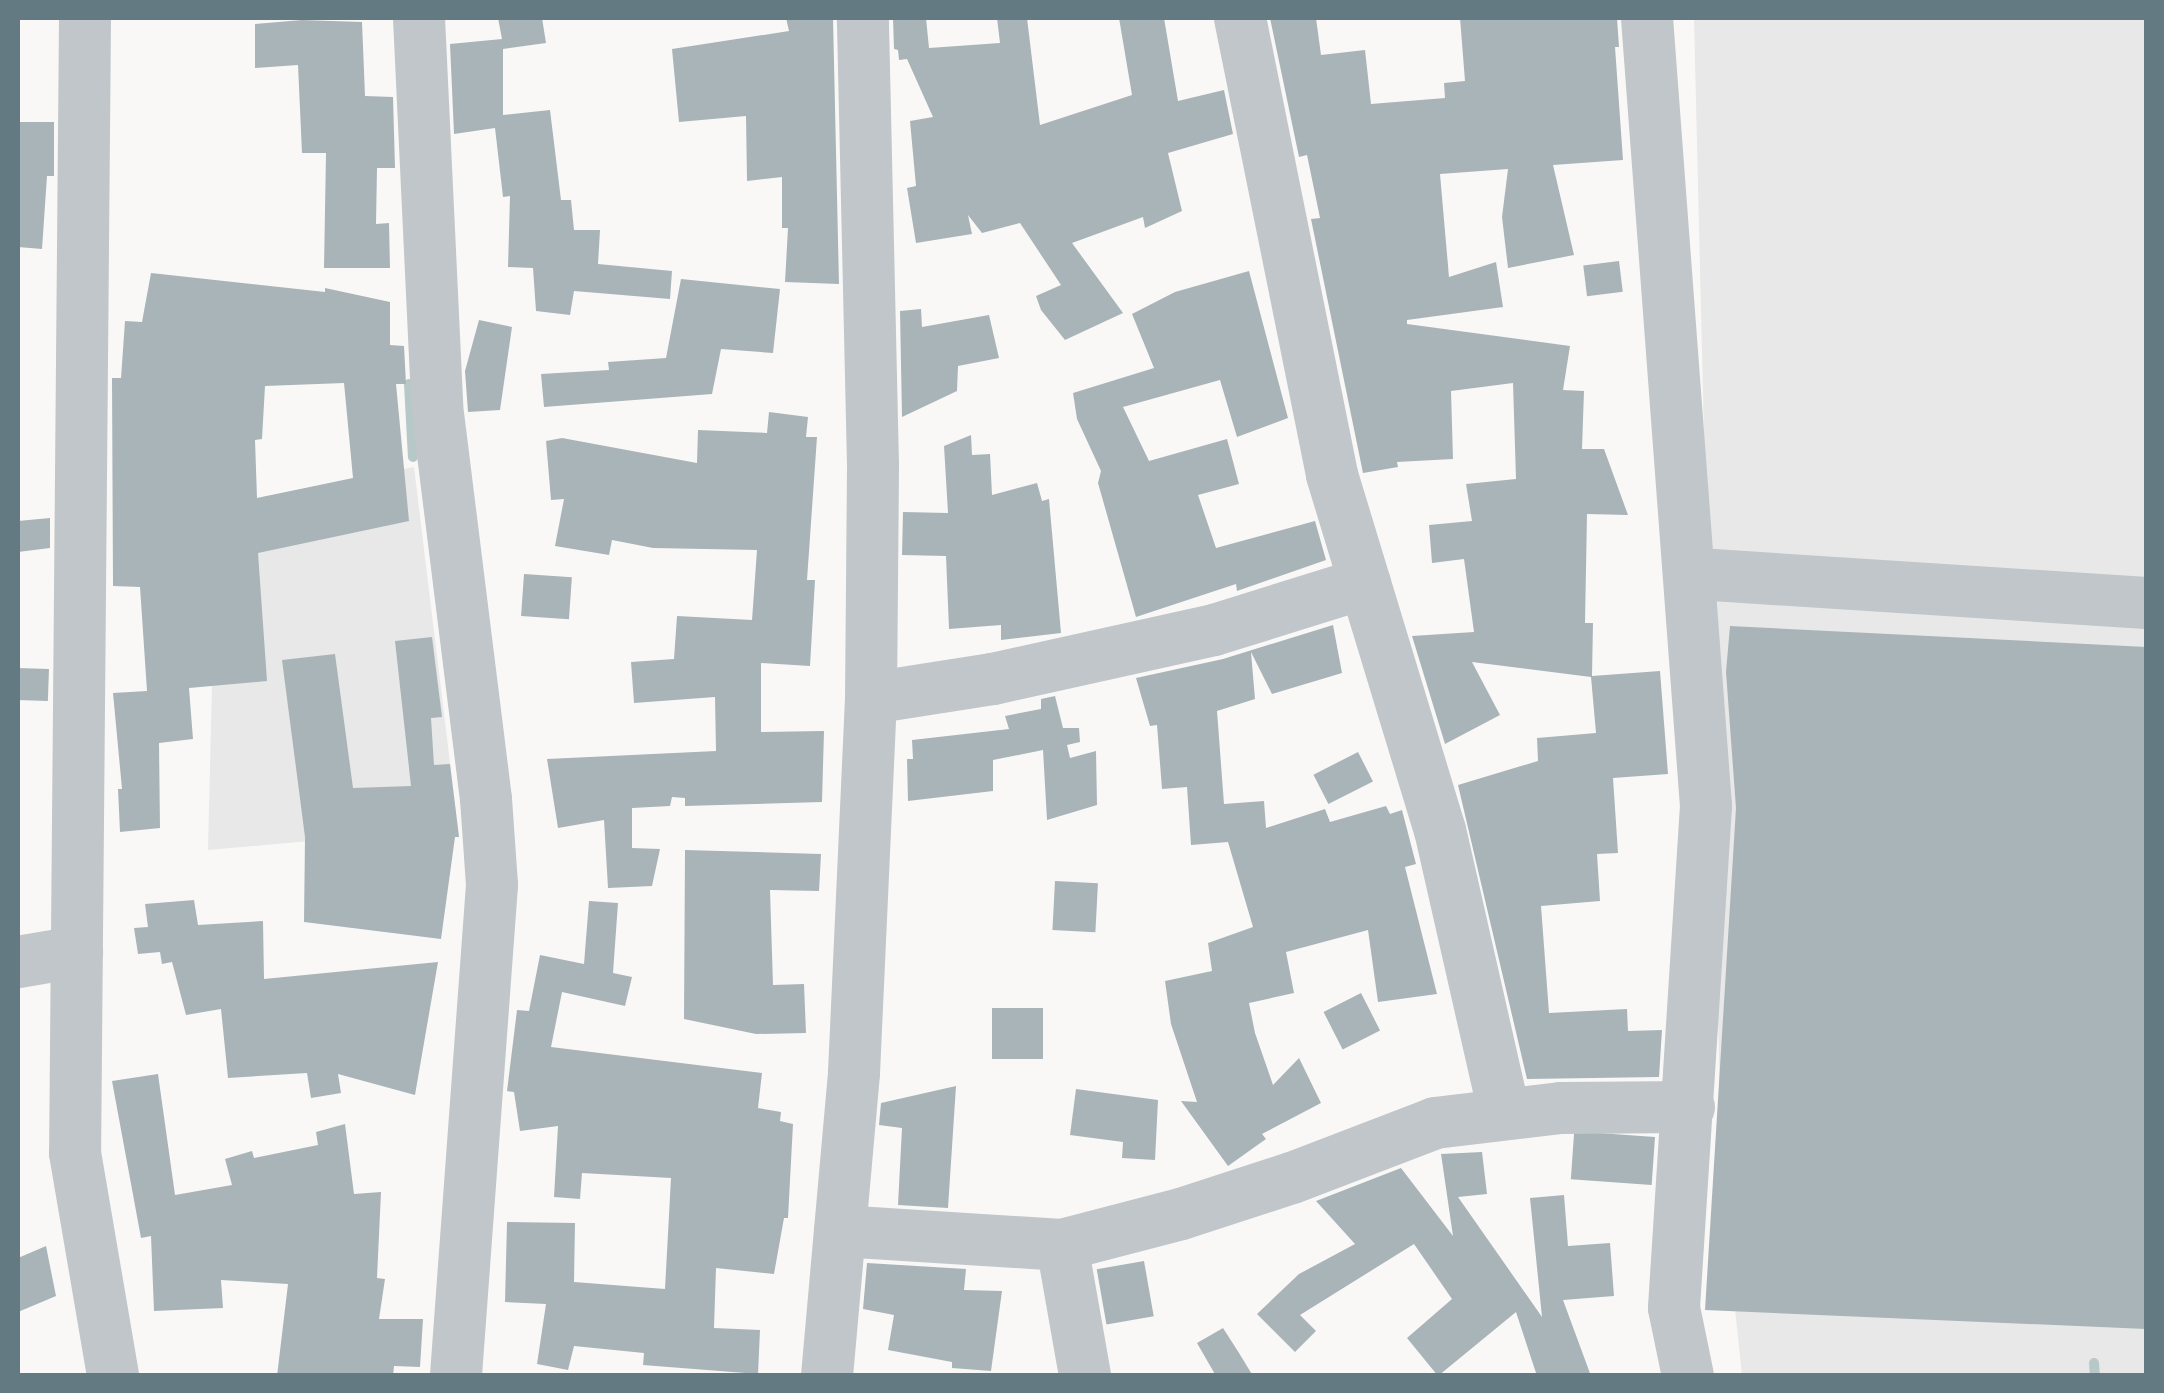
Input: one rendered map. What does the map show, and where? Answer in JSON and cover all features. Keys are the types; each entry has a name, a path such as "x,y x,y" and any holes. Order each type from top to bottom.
{"street":[{"path":"86,18 75,1153 113,1376"},
{"path":"419,18 437,406 486,800 492,885 456,1376"},
{"path":"827,1376 854,1073 871,698 873,465 863,18"},
{"path":"1240,18 1332,475 1440,830 1504,1112"},
{"path":"1647,18 1706,806 1674,1308 1688,1376"},
{"path":"1712,575 2146,604"},
{"path":"871,698 993,679 1214,630 1365,583"},
{"path":"18,962 77,952"},
{"path":"840,1230 1062,1244 1164,1218 1292,1178 1435,1122 1504,1112 1689,1107"},
{"path":"1062,1244 1085,1376"}],"shaded area":[{"path":"1694,18 2146,18 2146,1375 1742,1375 1722,1186"},
{"path":"414,467 459,837 309,841 208,850 212,686 206,593 185,512"}],"building":[{"path":"498,18 542,18 546,43 503,49 503,115 550,110 561,200 571,200 574,230 600,230 598,264 672,271 670,299 574,291 570,315 536,311 533,268 508,267 510,196 503,197 495,128 454,134 450,44 502,39"},
{"path":"786,18 833,18 839,284 785,282 788,228 782,228 782,177 747,181 746,116 679,122 672,49 789,31"},
{"path":"893,18 926,18 929,48 1000,43 997,18 1027,18 1040,125 1132,95 1119,18 1164,18 1178,101 1224,90 1233,134 1168,153 1182,211 1145,228 1143,217 1072,243 1123,313 1065,340 1041,310 1036,296 1061,285 1020,223 982,233 968,215 972,234 916,243 907,188 916,186 910,121 933,117 907,59 899,60 898,50 894,49"},
{"path":"1270,18 1316,18 1321,55 1365,50 1371,104 1445,98 1444,83 1465,81 1460,18 1617,18 1619,47 1615,47 1623,160 1553,165 1574,255 1508,268 1502,217 1508,169 1440,174 1449,277 1496,262 1503,307 1407,320 1407,324 1570,346 1563,390 1584,391 1582,449 1604,449 1628,515 1587,514 1585,623 1593,623 1592,676 1660,671 1668,774 1613,778 1618,853 1597,854 1600,901 1541,906 1549,1013 1627,1009 1628,1031 1662,1030 1659,1077 1527,1079 1458,785 1538,761 1537,738 1596,733 1591,677 1472,662 1500,715 1445,744 1412,636 1474,632 1464,559 1432,563 1429,525 1472,521 1466,484 1516,479 1513,383 1451,391 1453,459 1397,462 1398,467 1363,473 1311,219 1320,218 1307,155 1299,157"},
{"path":"302,20 362,22 365,96 393,97 395,168 377,168 376,224 389,223 390,268 324,268 326,153 302,153 298,65 255,68 255,24"},
{"path":"18,122 54,122 54,176 47,176 42,249 18,247"},
{"path":"1619,261 1623,292 1587,296 1583,265"},
{"path":"1249,271 1288,418 1237,437 1220,380 1123,407 1149,461 1227,439 1239,484 1198,495 1216,548 1315,521 1326,560 1237,591 1236,584 1136,617 1098,483 1101,471 1077,419 1073,393 1154,368 1132,314 1175,292"},
{"path":"151,273 325,292 325,288 390,302 390,345 404,346 406,384 396,384 409,521 258,553 267,681 189,688 193,739 159,743 160,828 120,832 118,789 122,789 113,693 147,691 140,587 113,586 112,378 121,378 125,321 142,322","holes":["344,383 353,478 257,498 255,440 262,439 265,386"]},
{"path":"681,279 780,289 773,353 721,349 712,394 544,407 541,374 609,370 608,362 666,358"},
{"path":"921,309 922,327 989,315 999,358 958,366 957,391 902,417 900,311"},
{"path":"479,320 512,327 500,410 468,412 465,371"},
{"path":"769,412 808,417 806,437 817,437 807,580 815,580 810,666 761,663 761,732 824,731 822,802 685,806 685,798 672,797 670,806 632,808 632,848 660,849 652,886 608,888 604,820 558,828 547,759 716,751 715,697 634,703 631,662 674,659 677,616 752,620 757,550 653,548 612,540 609,555 555,546 564,499 551,500 546,441 562,438 697,463 698,430 767,433"},
{"path":"971,435 972,455 990,454 992,495 1037,483 1042,501 1049,499 1061,633 1001,640 1001,625 949,629 946,556 902,555 903,512 948,513 944,446"},
{"path":"50,518 50,548 18,552 18,521"},
{"path":"524,574 572,577 569,619 521,616"},
{"path":"1333,625 1342,673 1272,694 1251,652 1255,699 1217,711 1224,804 1264,801 1266,828 1325,809 1330,822 1386,806 1390,814 1402,810 1416,864 1405,867 1437,994 1378,1002 1368,930 1286,952 1294,993 1249,1003 1255,1033 1273,1085 1299,1058 1321,1103 1262,1134 1266,1139 1228,1166 1181,1101 1197,1102 1171,1024 1165,981 1212,971 1208,943 1253,927 1228,842 1191,845 1187,787 1162,789 1157,725 1150,726 1136,678 1223,659"},
{"path":"1730,626 2146,647 2146,1329 1705,1310 1736,808 1726,672"},
{"path":"432,637 442,717 431,718 434,765 450,764 459,837 455,837 441,939 304,922 305,837 282,660 335,654 353,788 411,786 395,641"},
{"path":"18,668 49,669 48,701 18,700"},
{"path":"1055,696 1063,728 1079,728 1080,742 1067,745 1070,758 1096,751 1097,805 1047,820 1043,750 993,760 993,791 908,801 907,759 913,759 912,740 1009,729 1005,716 1041,709 1041,699"},
{"path":"1358,752 1373,781 1328,804 1313,775"},
{"path":"685,850 821,854 819,891 770,890 773,985 804,984 806,1033 756,1034 684,1019"},
{"path":"1055,881 1098,883 1095,932 1052,930"},
{"path":"194,900 198,925 263,921 264,979 438,962 415,1095 338,1074 341,1093 311,1098 307,1073 228,1078 221,1009 186,1015 172,962 162,964 160,952 138,954 134,928 148,927 145,904"},
{"path":"589,901 618,903 613,973 632,977 625,1006 562,992 551,1047 762,1073 758,1108 781,1112 780,1121 793,1124 788,1218 784,1218 774,1274 716,1268 714,1328 760,1330 758,1374 643,1365 644,1353 574,1346 568,1370 537,1364 546,1304 505,1302 507,1222 575,1223 574,1282 665,1289 671,1178 582,1173 580,1199 554,1197 558,1126 520,1131 514,1092 507,1091 517,1010 529,1011 540,955 584,964"},
{"path":"1361,993 1380,1030 1343,1049 1324,1012"},
{"path":"992,1008 1043,1008 1043,1059 992,1059"},
{"path":"158,1074 175,1195 232,1185 225,1159 252,1151 254,1158 318,1145 316,1132 345,1124 354,1194 381,1192 377,1278 385,1279 379,1319 423,1319 420,1367 394,1366 393,1376 277,1376 288,1284 221,1280 223,1308 154,1311 151,1236 141,1238 112,1081"},
{"path":"956,1086 948,1208 898,1205 902,1128 879,1125 881,1103"},
{"path":"1076,1089 1158,1100 1155,1160 1122,1158 1123,1142 1070,1135"},
{"path":"1574,1131 1655,1137 1652,1185 1571,1179"},
{"path":"1482,1152 1487,1194 1458,1197 1542,1317 1530,1198 1564,1195 1568,1246 1610,1243 1614,1296 1563,1300 1591,1376 1537,1376 1516,1312 1438,1376 1407,1338 1452,1299 1414,1244 1300,1315 1316,1331 1295,1352 1257,1314 1299,1274 1355,1244 1316,1201 1401,1168 1453,1236 1441,1154"},
{"path":"46,1246 56,1296 18,1312 18,1258"},
{"path":"1144,1261 1154,1316 1106,1324 1097,1269"},
{"path":"867,1263 966,1269 964,1290 1002,1291 991,1371 952,1368 952,1362 888,1350 894,1315 863,1309"},
{"path":"1223,1328 1253,1376 1216,1376 1197,1343"}],"waterway":[{"path":"409,384 413,457"},
{"path":"2094,1363 2095,1376"}]}
